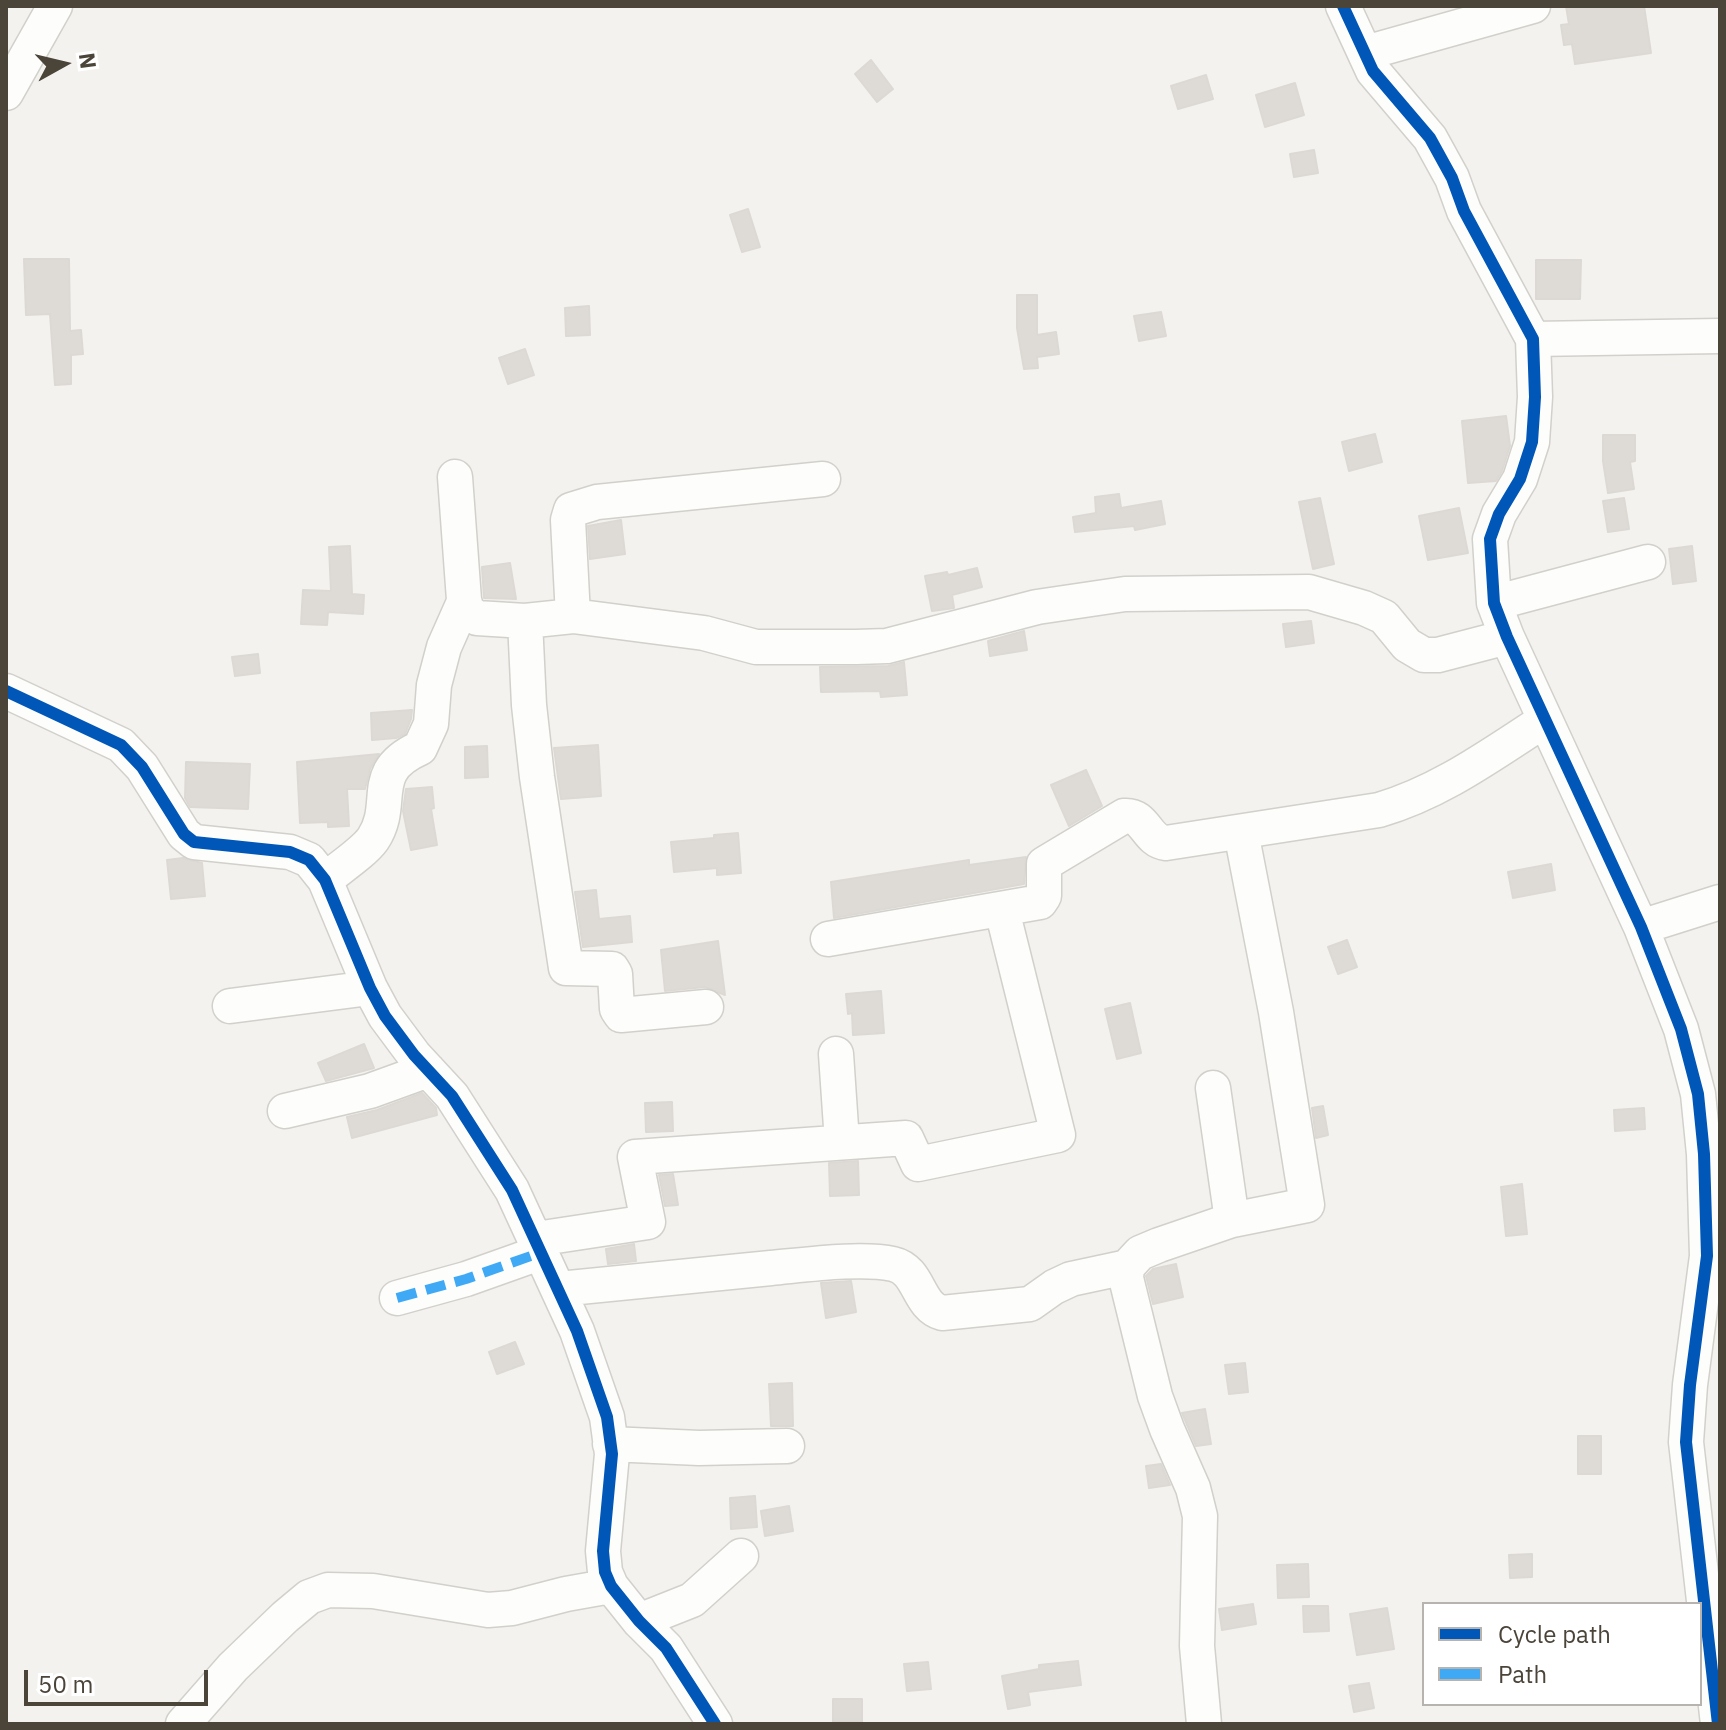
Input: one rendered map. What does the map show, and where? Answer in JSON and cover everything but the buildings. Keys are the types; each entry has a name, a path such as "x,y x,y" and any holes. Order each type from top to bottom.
{"street":[{"path":"6,93 55,6"},
{"path":"1343,6 1373,71 1430,138 1452,178 1464,211 1533,339 1535,397 1532,442 1520,479 1499,514 1490,539 1494,603 1641,927 1681,1029 1698,1094 1713,1256 1690,1385 1686,1442 1718,1724"},
{"path":"1365,53 1533,6"},
{"path":"1533,339 1720,336"},
{"path":"455,477 464,602 467,611 477,618 525,621 573,616 704,633 756,647 856,647 887,646 1037,607 1125,594 1309,592 1384,617 1407,645 1424,655 1438,655 1507,637"},
{"path":"573,616 568,520 571,510 597,502 823,479"},
{"path":"1494,603 1648,562"},
{"path":"325,880 373,839 381,818 387,777 402,756 420,748 431,724 434,685 444,647 464,602"},
{"path":"525,621 529,705 537,777 566,968 612,969 617,1009 621,1015 706,1007"},
{"path":"6,691 121,745 142,767 184,834 194,842 290,852 309,860 325,880 370,988 385,1016 452,1096 489,1153 512,1190 559,1289 607,1417 610,1491 603,1551 605,1572 611,1586 639,1621 666,1648 715,1724"},
{"path":"828,939 1040,902 1044,896 1044,864 1124,816 1132,815 1139,819 1160,843 1379,810 1412,800 1444,785 1545,720"},
{"path":"559,1289 828,1262 891,1263 911,1275 934,1311 942,1313 1030,1304 1071,1279 1127,1267 1140,1253 1232,1220 1307,1205 1276,1012 1241,832"},
{"path":"1641,927 1720,902"},
{"path":"397,1298 466,1279 539,1246 648,1222 635,1157 906,1138 918,1164 1058,1135 1002,910"},
{"path":"230,1006 370,988"},
{"path":"836,1054 842,1142"},
{"path":"285,1111 370,1091 428,1070"},
{"path":"1213,1088 1232,1220"},
{"path":"1127,1267 1128,1293 1155,1396 1193,1488 1200,1516 1197,1646 1204,1724"},
{"path":"610,1444 699,1448 787,1446"},
{"path":"639,1621 692,1600 741,1556"},
{"path":"183,1724 233,1667 285,1617 309,1597 328,1590 373,1591 488,1610 512,1608 611,1586"}],"marked path":[{"path":"397,1298 466,1279 542,1252"}],"cycle path":[{"path":"1343,6 1373,71 1430,138 1452,178 1464,211 1533,339 1535,397 1532,442 1520,479 1499,514 1490,539 1494,603 1641,927 1681,1029 1698,1094 1704,1154 1707,1256 1690,1385 1686,1442 1718,1724"},
{"path":"6,691 121,745 142,767 184,834 194,842 290,852 309,860 325,880 370,988 385,1016 414,1055 452,1096 512,1190 577,1331 607,1417 612,1454 603,1551 605,1572 611,1586 639,1621 666,1648 715,1724"}]}
